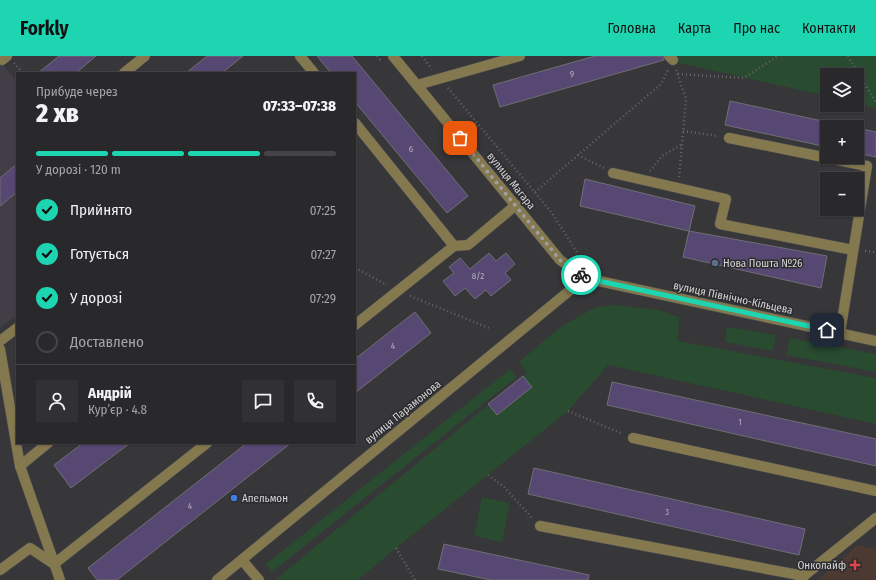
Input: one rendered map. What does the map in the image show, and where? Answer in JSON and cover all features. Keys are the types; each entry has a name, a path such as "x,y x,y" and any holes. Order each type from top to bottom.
{"street":[{"path":"125,72 145,56"},
{"path":"300,56 313,72"},
{"name":"вулиця Магара","path":"393,56 560,260 585,278"},
{"path":"417,86 520,56"},
{"path":"356,124 454,246"},
{"path":"729,138 867,166 840,333"},
{"path":"613,172 726,199 720,224 853,250"},
{"path":"356,324 454,246 468,245 516,205"},
{"name":"вулиця Північно-Кільцева","path":"585,278 876,341"},
{"name":"вулиця Парамонова","path":"217,580 585,278"},
{"path":"0,341 16,329"},
{"path":"0,349 16,443"},
{"path":"633,438 876,491"},
{"path":"16,444 20,466 60,580"},
{"path":"20,466 47,444"},
{"path":"54,564 206,444"},
{"path":"540,526 802,578 876,518"},
{"path":"0,570 30,548 54,564"},
{"path":"242,560 259,580"}],"path":[{"path":"422,56 552,213 578,254"},
{"path":"678,74 744,78 778,56"},
{"path":"848,56 876,102"},
{"path":"535,192 661,84 671,58"},
{"path":"671,58 678,74 686,100 678,188"},
{"path":"683,131 729,138"},
{"path":"642,179 662,156 681,144"},
{"path":"577,155 613,172"},
{"path":"356,269 398,291 489,328"},
{"path":"568,411 633,438"},
{"path":"488,475 504,487 540,526"},
{"path":"396,548 416,580"}],"shaded area":[{"path":"0,61 16,81 16,316 0,328"},
{"name":"Онколайф","path":"857,545 876,549 876,580 818,580"}],"green space":[{"path":"673,56 876,56 876,108 864,105 864,68 820,68 820,94 679,63"},
{"path":"615,305 659,310 679,317 678,341 876,378 876,424 608,365 568,411 358,580 275,580 488,405 497,415 532,387 523,376 527,374 519,362 558,329 596,307"},
{"path":"727,327 776,335 773,351 725,342"},
{"path":"790,338 876,354 876,372 786,355"},
{"path":"510,369 517,377 272,572 266,564"},
{"path":"482,497 510,503 502,542 474,536"}],"building":[{"path":"59,56 96,56 77,72 39,72"},
{"path":"207,56 243,56 223,72 187,72"},
{"path":"317,56 352,56 468,196 447,213 356,103 356,72 330,72"},
{"path":"595,56 663,56 664,60 500,107 493,85"},
{"path":"730,101 820,120 820,145 725,125"},
{"path":"864,129 876,132 876,157 864,154"},
{"path":"16,165 16,193 0,206 0,178"},
{"path":"585,179 695,206 689,231 580,206"},
{"path":"689,231 827,256 821,288 683,257"},
{"path":"489,253 496,261 506,253 515,264 505,273 511,280 491,296 486,290 475,299 465,288 455,296 443,281 454,273 449,267 460,258 470,269"},
{"path":"415,312 431,333 356,392 356,358"},
{"path":"523,376 532,387 497,415 488,404"},
{"path":"612,382 876,439 876,466 607,405"},
{"path":"82,444 129,444 71,488 54,465"},
{"path":"246,444 290,444 117,580 97,580 88,568"},
{"path":"534,468 805,529 799,555 528,494"},
{"path":"444,544 589,575 588,580 491,580 438,569"}],"way so far":[{"path":"460,138 560,260 581,275"}],"place":[{"name":"Нова Пошта №26","path":"715,263"},
{"name":"Апельмон","path":"234,498"},
{"name":"Онколайф","path":"855,565"}],"route":[{"path":"581,275 585,278 827,330"}]}
